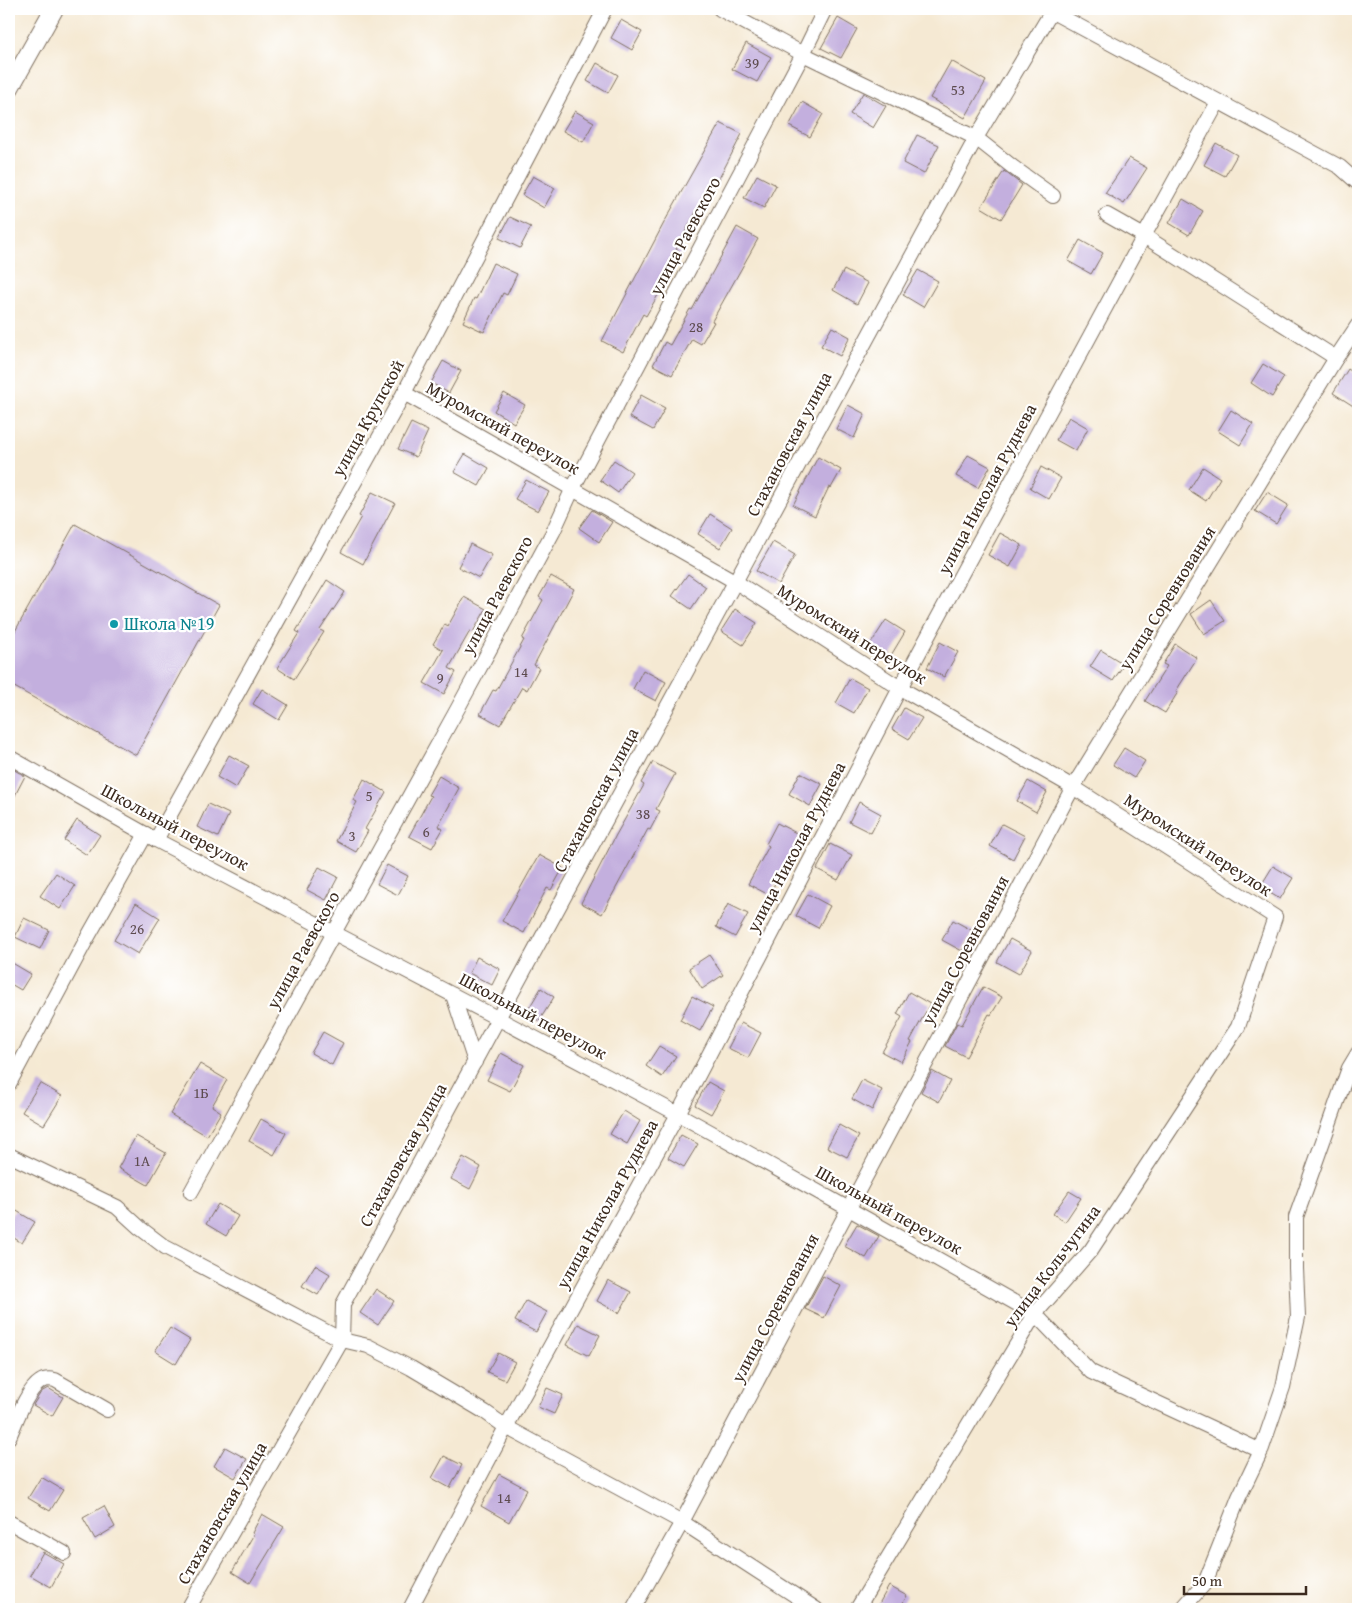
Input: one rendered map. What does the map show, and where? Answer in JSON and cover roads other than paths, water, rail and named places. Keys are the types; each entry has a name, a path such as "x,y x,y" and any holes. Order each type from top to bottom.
{"street":[{"path":"9,89 54,9"},
{"name":"улица Крупской","path":"9,1084 85,942 151,837 404,393 605,9"},
{"path":"720,9 803,54 976,138 1053,196"},
{"name":"улица Раевского","path":"191,1192 553,532 573,488 825,9"},
{"path":"1049,10 1070,15 1218,102 1340,167 1358,183"},
{"name":"Стахановская улица","path":"188,1609 342,1340 343,1304 976,138 1049,10"},
{"name":"улица Николая Руднева","path":"410,1609 506,1428 678,1114 900,688 1218,102"},
{"path":"1107,215 1144,236 1336,358"},
{"name":"улица Соревнования","path":"633,1609 682,1522 1073,787 1358,325"},
{"name":"Муромский переулок","path":"404,393 736,582 900,688 1073,787 1275,917"},
{"name":"Школьный переулок","path":"9,757 151,837 678,1114 849,1208 1035,1314 1091,1372 1261,1451"},
{"name":"улица Кольчугина","path":"857,1609 1035,1314 1091,1250 1238,1027 1275,917"},
{"path":"453,995 475,1062"},
{"path":"1182,1609 1205,1583 1239,1497 1261,1451 1283,1387 1298,1318 1296,1216 1349,1068 1358,1054"},
{"path":"9,1155 116,1207 165,1246 342,1340 368,1346 411,1368 485,1412 506,1428 682,1522 816,1609"},
{"path":"9,1436 34,1388 40,1382 47,1379 55,1380 107,1410"},
{"path":"9,1522 64,1553"}],"place":[{"name":"Школа №19","path":"114,624"}]}
